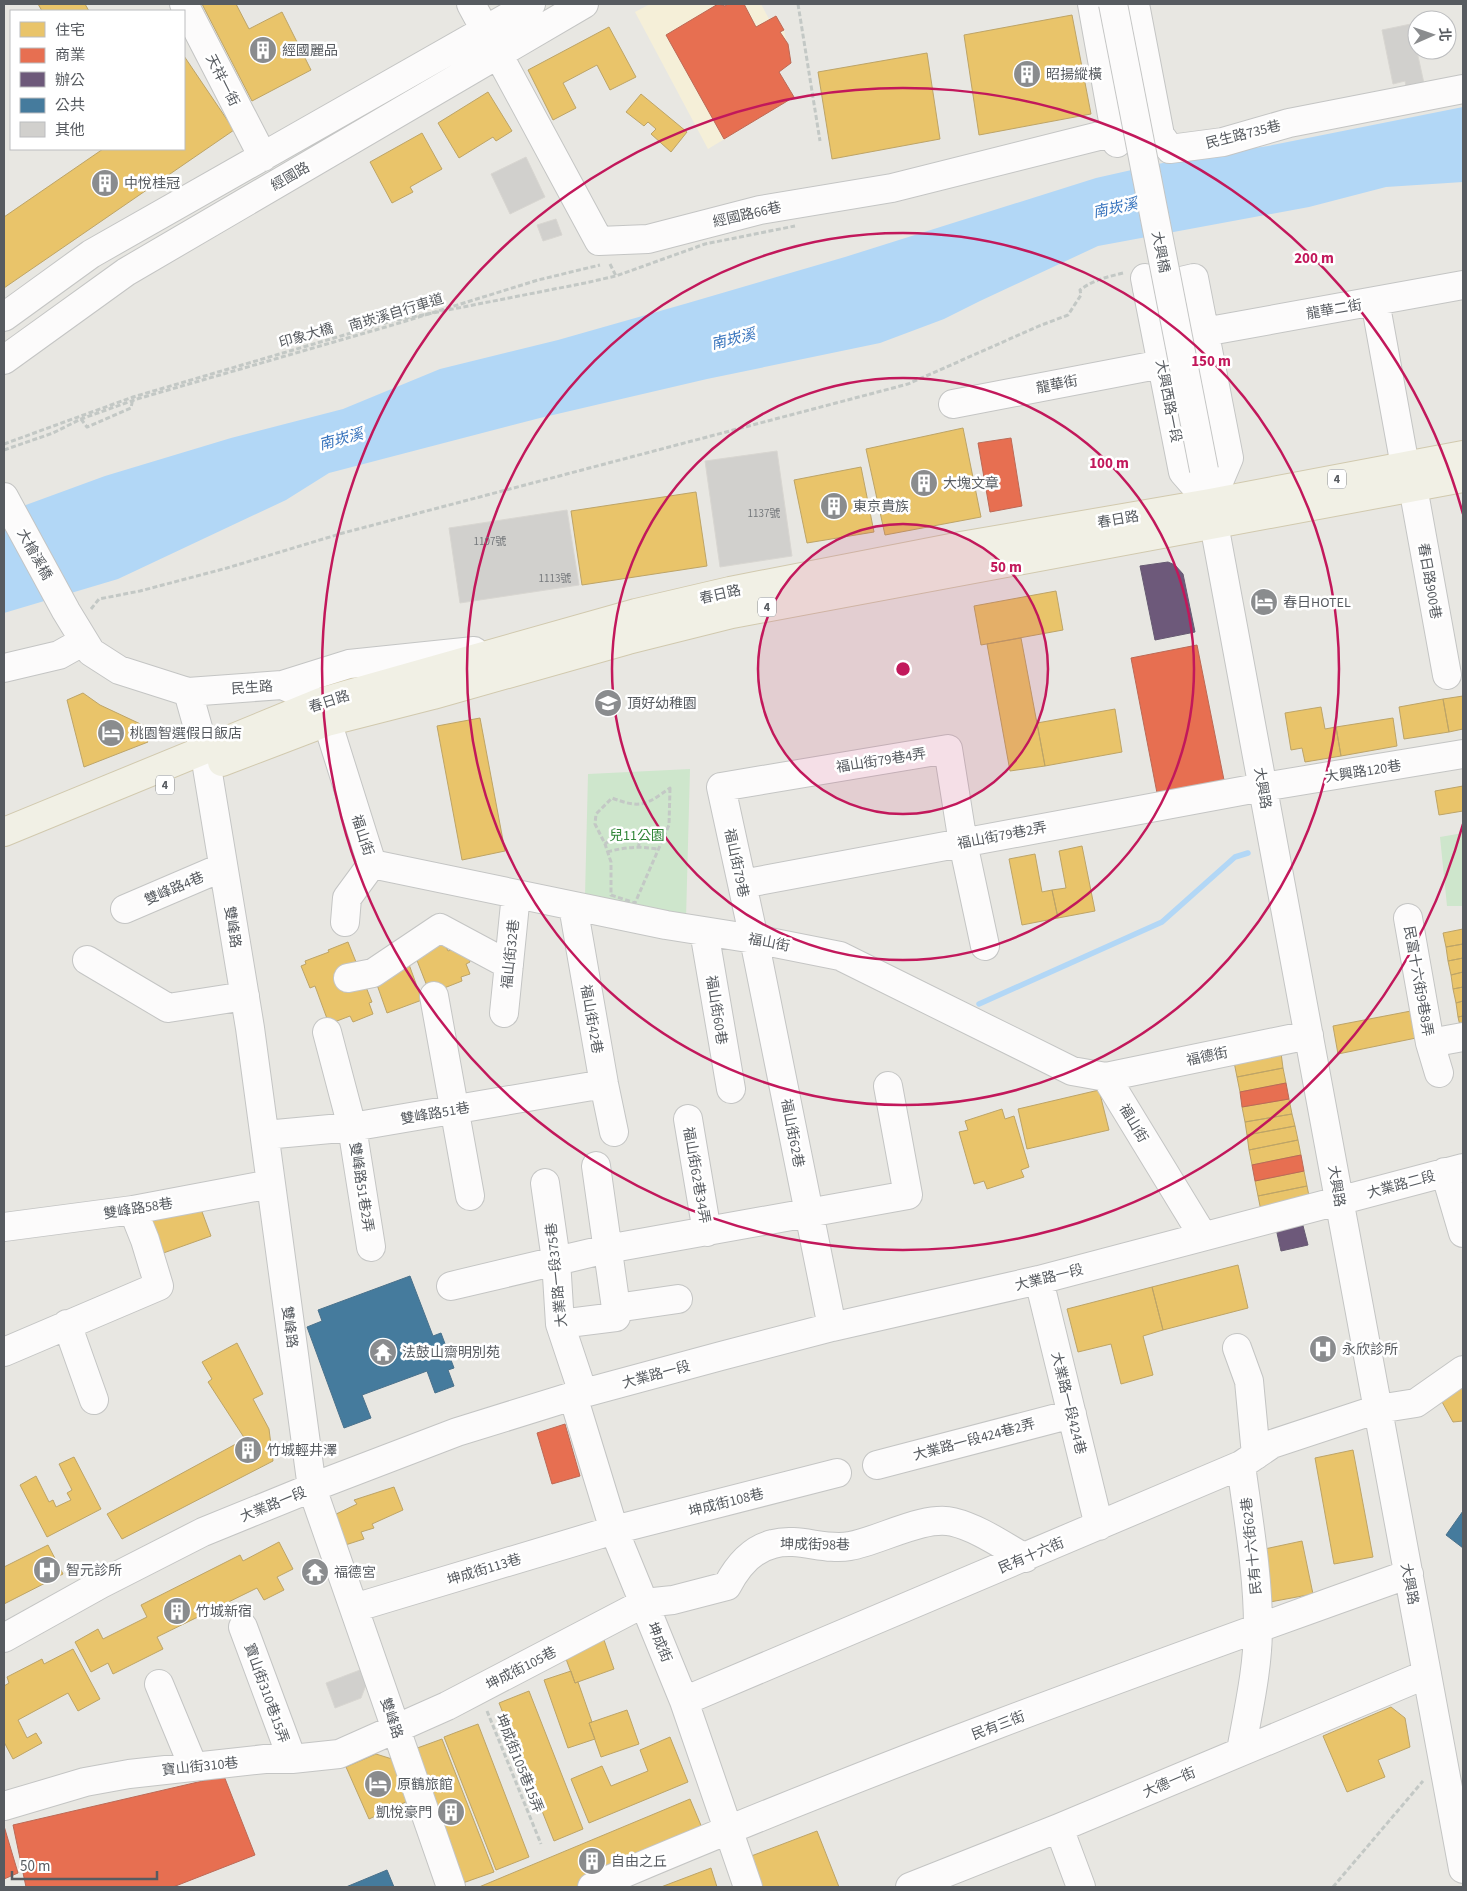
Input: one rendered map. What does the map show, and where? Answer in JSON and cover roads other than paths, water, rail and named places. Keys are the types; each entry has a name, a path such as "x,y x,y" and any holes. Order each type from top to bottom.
{"main road":[{"name":"春日路","path":"1409,477 1463,454"},
{"name":"春日路","path":"324,712 433,695 628,640 732,614 998,564 1212,514 1409,477 1463,478"},
{"name":"春日路","path":"4,832 324,712 522,646 636,613 730,591 962,546 1212,514"},
{"name":"春日路","path":"4,852 205,758"}],"street":[{"name":"天祥一街","path":"184,4 263,156"},
{"path":"471,4 491,43"},
{"name":"經國路","path":"4,360 126,272 491,43 531,4"},
{"name":"經國路","path":"4,317 91,254 263,156 491,43 584,4"},
{"name":"經國路66巷","path":"491,43 599,240 648,239 760,210 892,188 1116,137 1092,4"},
{"name":"大興橋","path":"1113,4 1212,514"},
{"name":"民生路735巷","path":"1135,4 1160,136 1170,149 1223,142 1289,123 1463,90"},
{"name":"大興西路一段","path":"1204,332 1194,278 1141,280 1162,364 1183,472 1212,514"},
{"name":"龍華二街","path":"1204,332 1463,285"},
{"name":"春日路900巷","path":"1375,301 1447,675"},
{"path":"1204,332 1229,458 1212,514"},
{"name":"龍華街","path":"953,404 1162,364"},
{"name":"大檜溪橋","path":"4,497 66,611"},
{"name":"大興路","path":"1212,514 1463,1869"},
{"name":"民生路","path":"66,611 91,652 119,670 188,692 282,685 324,712"},
{"path":"4,668 59,655 82,638"},
{"path":"282,685 349,664 522,646"},
{"path":"188,692 205,758"},
{"name":"福山街","path":"324,712 372,864 666,925 754,939 840,956 1072,1071 1106,1077 1203,1236"},
{"name":"福山街79巷4弄","path":"721,787 948,749 964,843"},
{"name":"大興路120巷","path":"1263,787 1463,754"},
{"name":"雙峰路","path":"205,758 245,996 312,1488 451,1887"},
{"name":"福山街79巷","path":"721,787 754,939"},
{"name":"福山街79巷2弄","path":"742,884 1263,787"},
{"path":"964,843 985,946"},
{"path":"345,922 347,898 372,864"},
{"name":"雙峰路4巷","path":"125,909 223,867"},
{"name":"福山街32巷","path":"504,1013 516,894"},
{"name":"福山街42巷","path":"572,906 614,1132"},
{"name":"民富十六街9巷8弄","path":"1408,918 1430,1043 1439,1073"},
{"path":"348,978 374,973 440,928 509,965"},
{"name":"福山街60巷","path":"704,931 731,1089"},
{"name":"福山街62巷","path":"754,939 832,1327"},
{"path":"88,960 168,1008 245,996"},
{"path":"434,996 470,1196"},
{"name":"雙峰路51巷2弄","path":"326,1032 352,1127 371,1247"},
{"name":"福德街","path":"1106,1077 1309,1035"},
{"path":"1430,1043 1463,1037"},
{"name":"雙峰路51巷","path":"265,1135 352,1127 604,1084"},
{"name":"福山街62巷34弄","path":"451,1286 607,1249 908,1195 888,1086"},
{"name":"福山街62巷34弄","path":"688,1119 707,1232"},
{"path":"560,1324 616,1317 596,1166"},
{"path":"1454,1170 1463,1233"},
{"name":"大業路二段","path":"1340,1200 1454,1170"},
{"name":"大業路一段375巷","path":"546,1183 556,1260 560,1324 578,1395"},
{"name":"雙峰路58巷","path":"4,1227 133,1210 271,1184"},
{"name":"大業路一段","path":"4,1638 101,1584 203,1532 457,1432 578,1395 832,1327 1039,1280 1340,1200"},
{"path":"4,1352 159,1286 145,1240 133,1210"},
{"name":"大業路一段424巷","path":"1039,1280 1099,1526"},
{"path":"616,1308 678,1299"},
{"path":"67,1324 94,1400"},
{"name":"民有十六街62巷","path":"1237,1348 1249,1381 1249,1460 1258,1628 1254,1680 1241,1752"},
{"name":"民有十六街","path":"684,1701 1099,1526 1249,1460 1272,1444 1378,1409 1416,1403 1463,1370"},
{"name":"坤成街","path":"578,1395 614,1530 684,1701 748,1887"},
{"name":"大業路一段424巷2弄","path":"877,1465 1072,1414"},
{"name":"坤成街108巷","path":"614,1530 837,1473"},
{"name":"坤成街98巷","path":"644,1603 674,1600 727,1586 735,1571 750,1554 774,1544 800,1543 847,1547 869,1542 922,1523 952,1522 983,1535 1025,1558"},
{"name":"坤成街113巷","path":"354,1608 614,1530"},
{"name":"民有三街","path":"592,1887 728,1830 1066,1698 1408,1574"},
{"name":"坤成街105巷","path":"396,1728 447,1706 644,1603"},
{"name":"寶山街310巷15弄","path":"243,1628 292,1759"},
{"name":"大德一街","path":"910,1887 1059,1828 1427,1674"},
{"path":"158,1684 193,1766"},
{"name":"寶山街310巷","path":"4,1806 85,1782 193,1766 339,1754 396,1728"},
{"path":"1059,1828 1081,1887"}],"water":[{"name":"南崁溪","path":"1463,107 1463,182 1386,187 1309,207 1098,246 944,319 880,343 707,379 540,418 329,473 286,500 118,579 4,613 4,513 105,476 231,438 343,409 440,369 558,340 688,303 845,257 1096,178 1176,160 1268,146"}],"waterway":[{"path":"979,1004 1162,922 1235,857 1248,853"}],"place":[{"name":"經國麗品","path":"263,50"},
{"name":"昭揚縱橫","path":"1027,74"},
{"name":"中悅桂冠","path":"105,183"},
{"name":"大塊文章","path":"924,483"},
{"name":"東京貴族","path":"834,506"},
{"name":"春日HOTEL","path":"1264,602"},
{"name":"頂好幼稚園","path":"608,703"},
{"name":"桃園智選假日飯店","path":"111,733"},
{"name":"永欣診所","path":"1323,1349"},
{"name":"法鼓山齋明別苑","path":"383,1352"},
{"name":"竹城輕井澤","path":"248,1450"},
{"name":"智元診所","path":"47,1570"},
{"name":"福德宮","path":"315,1572"},
{"name":"竹城新宿","path":"177,1611"},
{"name":"原鶴旅館","path":"378,1784"},
{"name":"凱悅豪門","path":"451,1812"},
{"name":"自由之丘","path":"592,1861"}],"park label":[{"name":"兒11公園","path":"637,835"}]}
